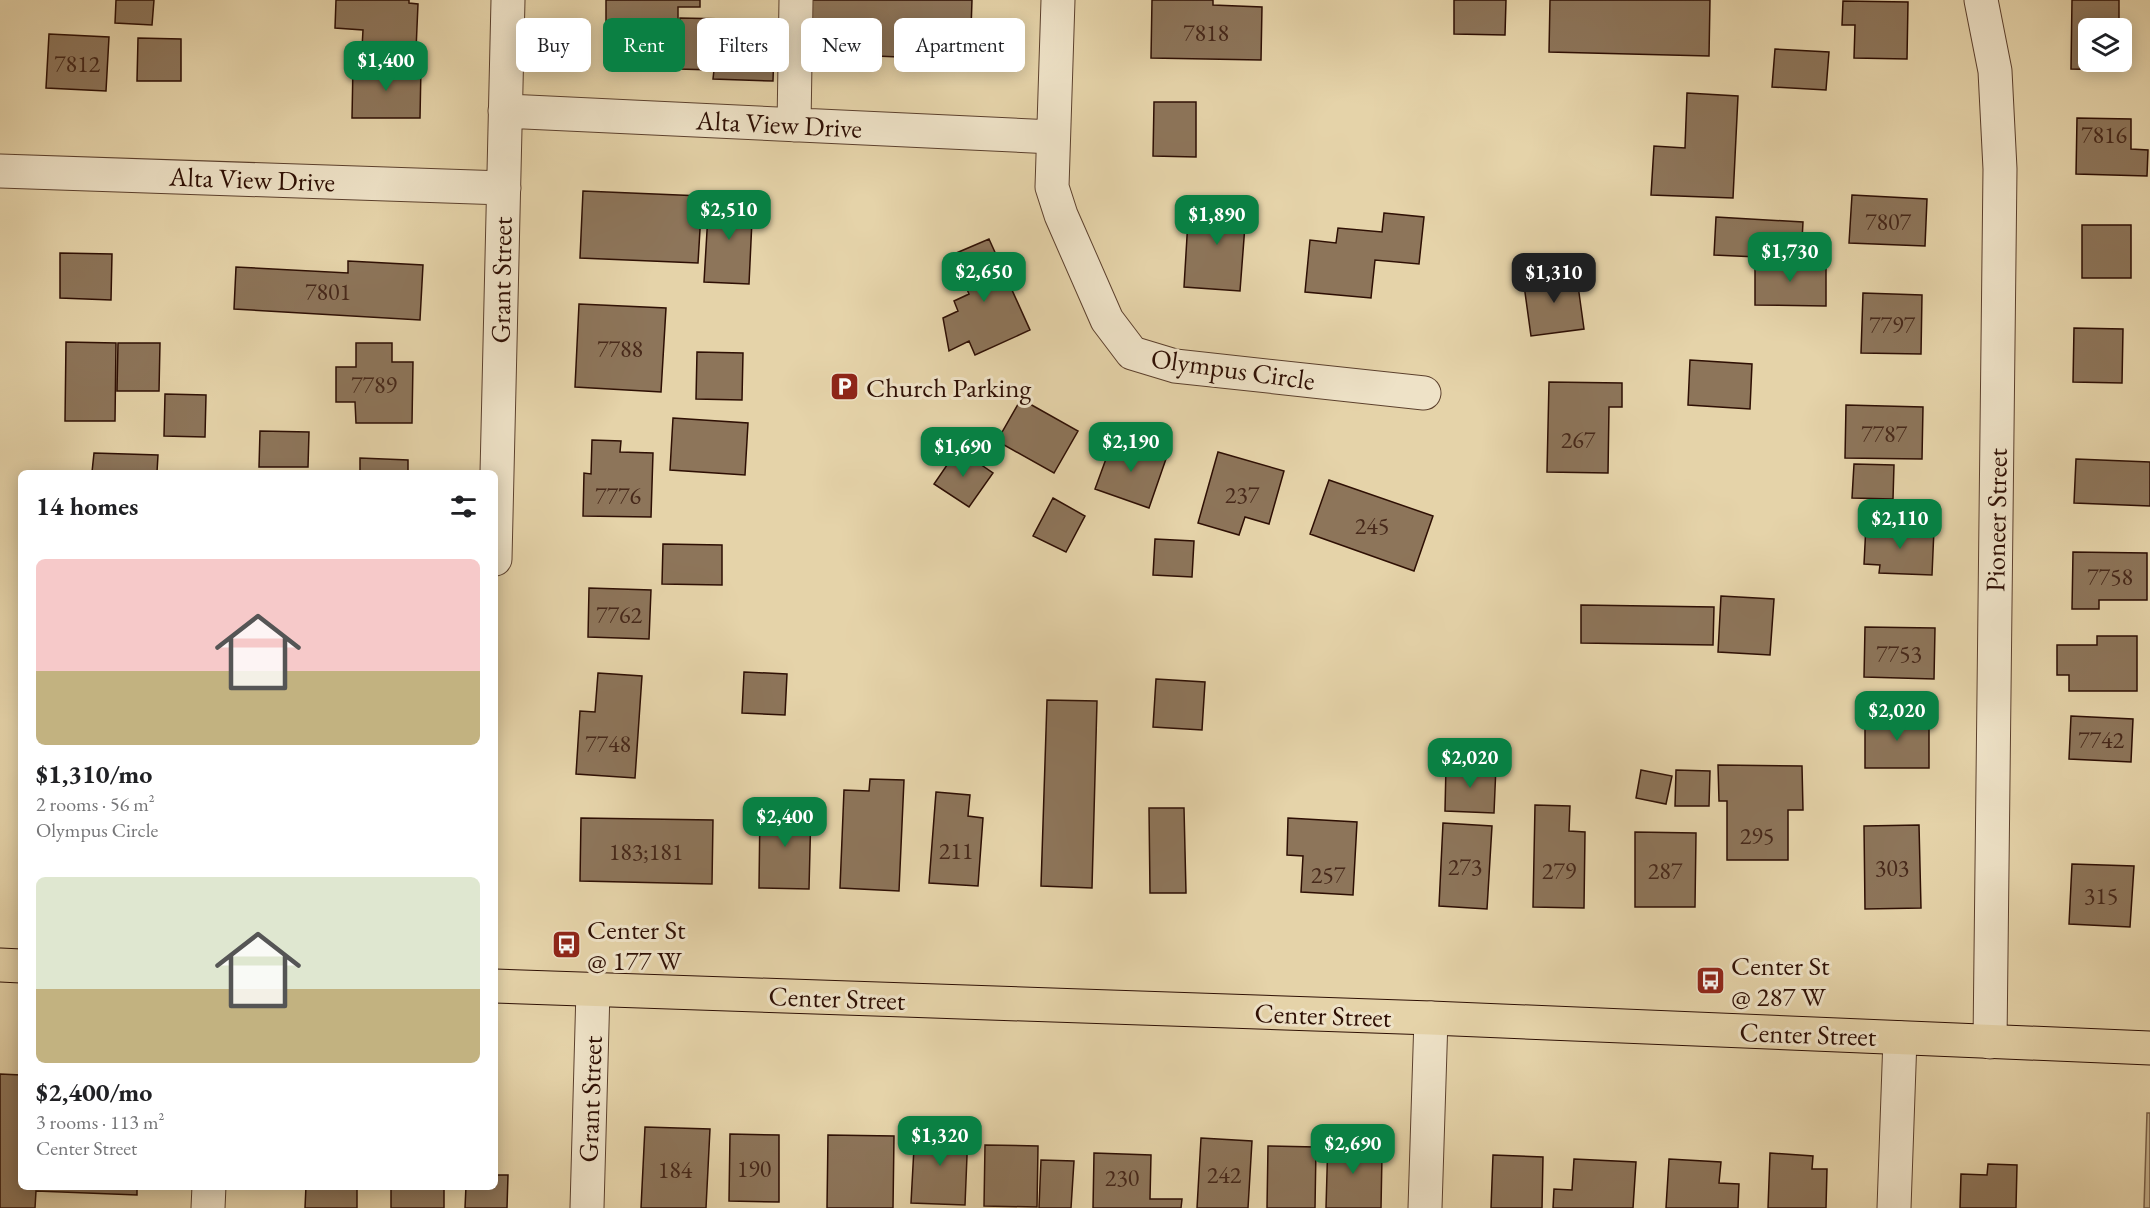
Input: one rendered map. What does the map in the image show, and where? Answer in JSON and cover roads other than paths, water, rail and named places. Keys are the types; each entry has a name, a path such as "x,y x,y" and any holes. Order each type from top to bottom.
{"main road":[{"path":"0,966 18,966"},
{"name":"Center Street","path":"498,986 1431,1018 2150,1048"}],"street":[{"name":"Grant Street","path":"497,470 508,0"},
{"path":"794,125 796,0"},
{"name":"Olympus Circle","path":"1058,0 1052,187 1061,215 1107,320 1132,353 1175,366 1424,393"},
{"name":"Pioneer Street","path":"1981,0 1995,71 2000,169 1990,1042"},
{"name":"Alta View Drive","path":"505,111 1053,137"},
{"name":"Alta View Drive","path":"0,171 504,188"},
{"name":"Grant Street","path":"586,1208 593,990"},
{"path":"1425,1208 1431,1018"},
{"path":"1894,1208 1900,1038"},
{"path":"208,1208 209,1190"}],"place":[{"name":"Church Parking","path":"845,387"},
{"name":"Center St @ 177 W","path":"566,945"},
{"name":"Center St @ 287 W","path":"1710,981"}]}
